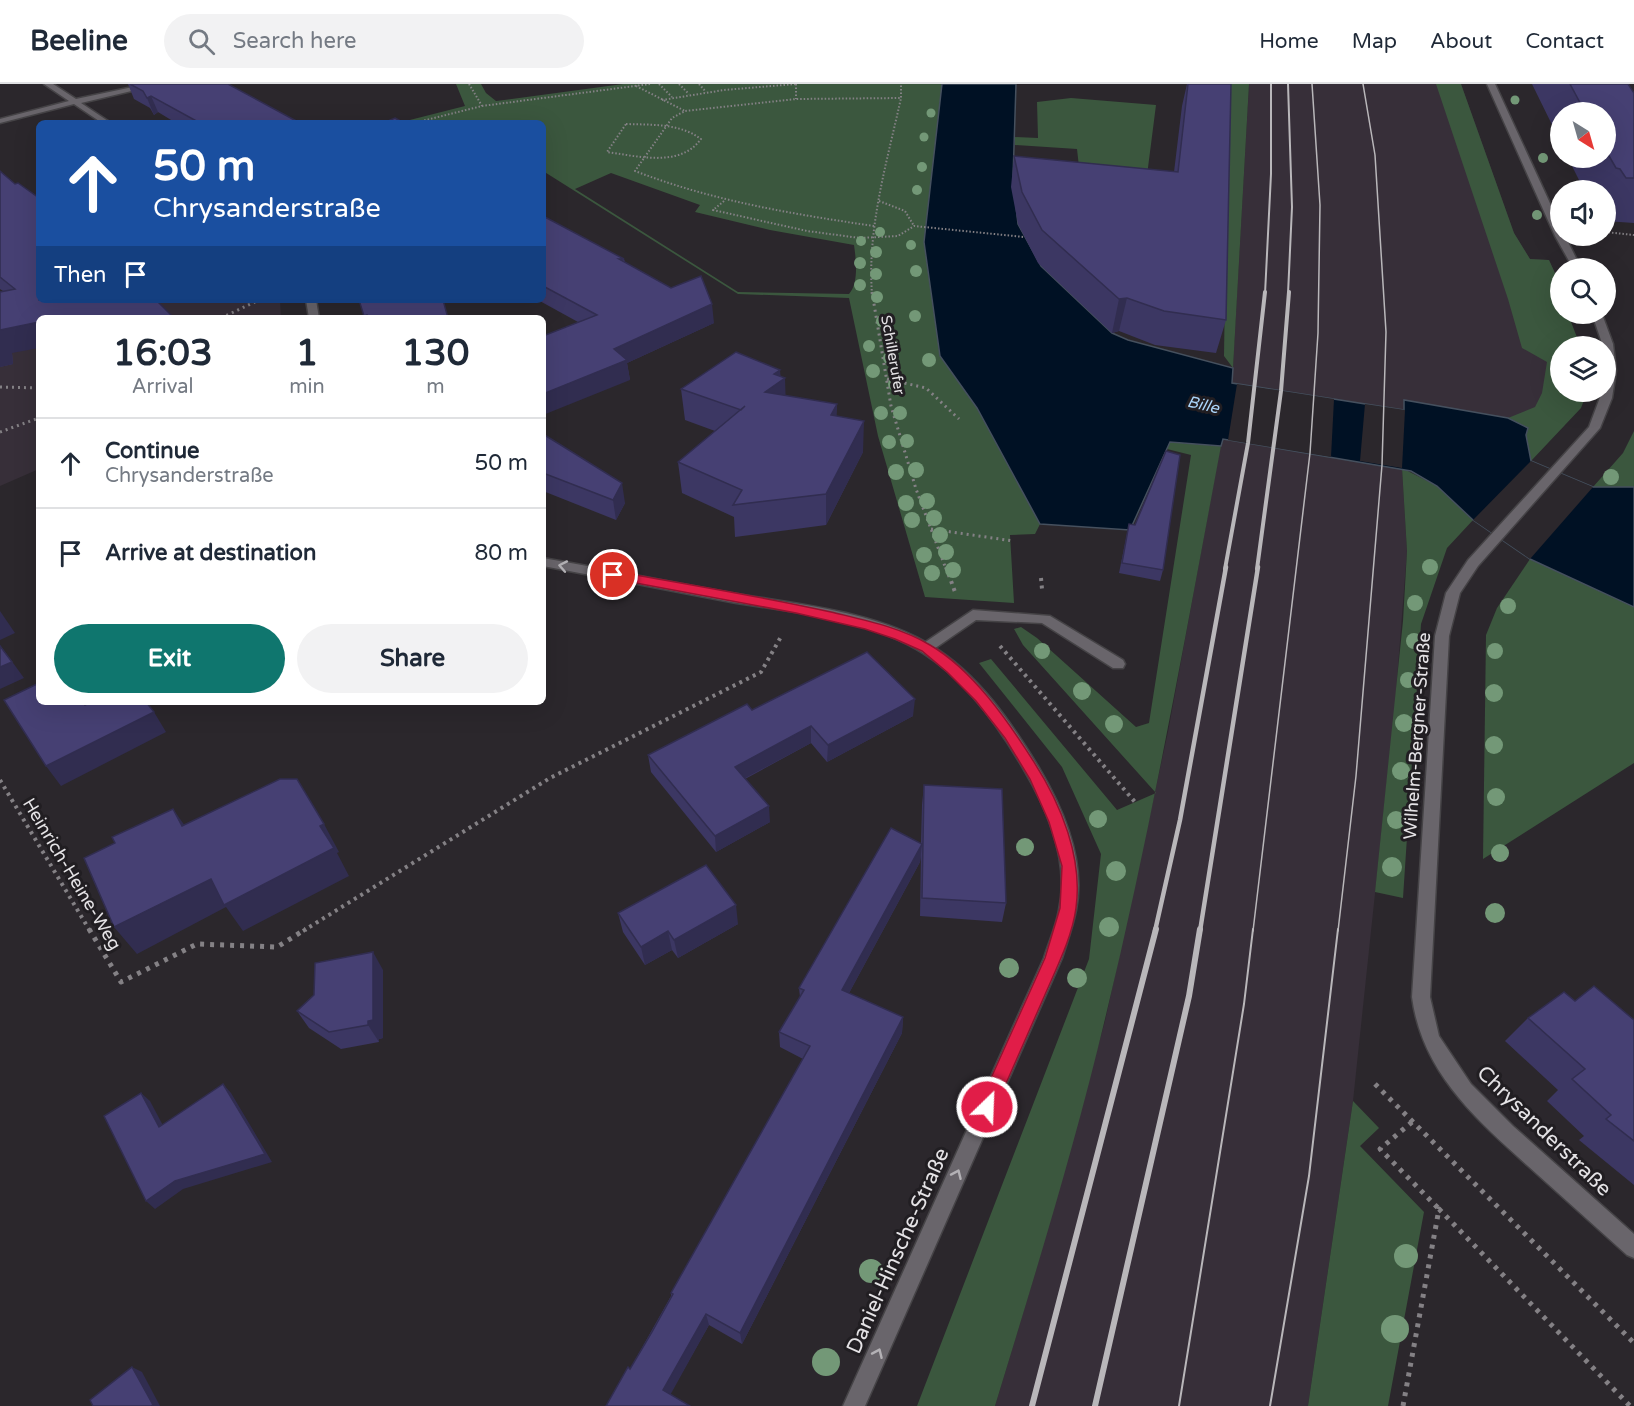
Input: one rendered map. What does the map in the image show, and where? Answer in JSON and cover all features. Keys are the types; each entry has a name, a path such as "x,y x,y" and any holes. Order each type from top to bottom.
{"street":[{"path":"48,84 102,120"},
{"path":"0,121 157,84"},
{"path":"1491,84 1550,213"},
{"name":"Wilhelm-Bergner-Straße","path":"1430,1039 1421,997 1442,636 1454,593 1473,563 1594,428 1612,373 1611,355 1600,324"},
{"path":"546,563 796,608 867,625 926,648 973,615 1045,620 1118,664"},
{"name":"Daniel-Hinsche-Straße","path":"854,1406 1053,958 1068,908 1069,866 1057,822 1036,777 1010,734 981,697 952,668 926,648"},
{"name":"Chrysanderstraße","path":"1430,1039 1442,1061 1464,1090 1493,1121 1634,1248"}],"path":[{"path":"469,84 482,106"},
{"path":"426,120 482,106 650,84"},
{"path":"659,84 672,97"},
{"path":"679,84 689,95"},
{"path":"699,84 706,92"},
{"path":"718,84 724,90"},
{"path":"738,84 742,88"},
{"path":"662,100 759,85 796,84 796,99"},
{"name":"Schillerufer","path":"901,84 901,98 873,226 872,293 891,406 904,450 952,587 973,615 1135,802"},
{"path":"635,86 685,111"},
{"path":"873,226 724,201 672,186 635,171 672,118 685,111 796,99 901,98"},
{"path":"524,101 526,105"},
{"path":"626,124 667,127 693,132 701,139 698,147 671,157 607,152 626,124"},
{"path":"724,201 713,210 776,224 872,239 898,236 914,226 1024,237"},
{"path":"879,201 902,207 911,214 914,226"},
{"path":"1616,233 1634,235"},
{"path":"227,315 253,303"},
{"path":"887,379 926,388 959,419"},
{"path":"0,387 36,388"},
{"path":"0,432 36,419"},
{"path":"930,529 1013,542"},
{"name":"Heinrich-Heine-Weg","path":"0,780 121,982 197,944 277,947 550,778 761,672 784,633"},
{"path":"1375,1084 1634,1343"},
{"path":"1412,1122 1380,1149 1630,1406"},
{"path":"1403,1406 1439,1209"}],"shaded area":[{"path":"1249,84 1461,84 1514,233 1530,259 1549,260 1550,262 1550,324 1559,324 1558,336 1550,336 1550,386 1529,427 1508,418 1404,400 1402,468 1407,551 1395,705 1353,1101 1308,1406 995,1406 1036,1270 1105,1021 1168,732 1232,383"},
{"path":"0,297 36,300 36,303 280,303 281,315 36,315 36,470 0,486"}],"green space":[{"path":"456,84 481,84 486,93 496,101 623,84 942,84 924,242 940,356 977,408 1040,524 1035,534 1010,535 1014,603 925,597 878,436 849,298 738,294 546,173 546,120 410,120 465,106","holes":["611,173 700,205 695,212 770,230 854,245 856,271 852,289 849,294 738,292 575,189"]},
{"path":"1228,84 1249,84 1233,368 1224,356"},
{"path":"1436,84 1461,84 1514,233 1530,259 1549,260 1550,262 1550,324 1572,324 1576,336 1550,336 1550,402 1583,402 1581,408 1531,461 1526,435 1528,428 1508,418 1535,407 1542,393 1547,362 1522,348 1508,299"},
{"path":"1071,98 1156,105 1145,191 1080,176 1077,149 1015,145 1015,137 1038,138 1037,102"},
{"path":"1634,431 1634,487 1593,487 1623,453"},
{"path":"1170,442 1221,446 1181,662 1155,792 1023,645 1014,629 1021,627 1037,638 1136,727 1149,723 1191,455 1167,449"},
{"path":"1402,468 1437,486 1473,520 1447,548 1421,624 1403,898 1375,892 1403,621 1407,551"},
{"path":"1530,559 1634,607 1634,763 1483,859 1486,635 1497,608"},
{"path":"991,659 1117,810 1155,794 1122,948 1093,1068 1053,1213 995,1406 917,1406 1089,959 1101,854 1062,767 979,663"},
{"path":"1353,1101 1379,1128 1360,1146 1424,1212 1388,1406 1308,1406"}],"water":[{"name":"Bille","path":"942,84 1016,84 1013,178 1018,224 1041,266 1112,333 1128,340 1233,368 1232,383 1404,410 1404,400 1508,418 1528,428 1526,435 1531,461 1593,487 1634,487 1634,607 1530,559 1473,520 1437,486 1411,471 1223,439 1221,446 1170,442 1130,530 1040,524 977,408 940,356 924,242"}],"pier":[{"path":"1237,384 1334,399 1331,457 1228,440"},
{"path":"1365,404 1405,410 1402,468 1360,461"},
{"path":"1531,461 1593,487 1530,559 1473,520"}],"building":[{"path":"130,84 228,84 294,120 195,120 151,96 147,98 143,91"},
{"path":"1188,84 1231,84 1226,320 1164,311 1127,298 1119,299 1042,230 1022,192 1014,156 1178,172"},
{"path":"1570,84 1628,84 1634,93 1634,178 1626,178 1620,169 1616,168 1616,102 1580,102"},
{"path":"0,171 15,184 18,183 36,196 36,303 159,303 171,315 36,315 36,323 0,330 0,292 15,289 0,277"},
{"path":"546,218 624,259 619,259 671,288 701,276 712,304 614,349 627,360 546,393 546,335 597,315 546,288"},
{"path":"360,303 444,303 447,315 367,315 364,315"},
{"path":"736,352 780,370 774,374 785,378 765,392 837,404 831,415 864,421 826,494 733,505 742,490 678,462 740,410 681,389"},
{"path":"546,436 622,483 613,500 546,474"},
{"path":"1166,451 1180,455 1163,570 1122,563 1129,524 1135,525"},
{"path":"0,646 12,662 0,667"},
{"path":"867,652 915,699 828,745 811,726 735,767 769,806 715,836 648,755 747,704 752,710"},
{"path":"36,684 36,705 148,705 154,712 46,766 4,700"},
{"path":"280,779 297,779 324,824 320,826 334,848 224,905 211,879 114,927 84,858 115,843 112,837 173,809 182,826"},
{"path":"924,785 1002,789 1006,903 922,898"},
{"path":"891,828 922,844 842,990 903,1017 740,1333 706,1314 663,1390 690,1406 606,1406 628,1367 630,1369 652,1332 673,1294 671,1293 810,1046 779,1032 804,990 799,988"},
{"path":"706,865 736,905 674,940 668,931 641,947 618,913"},
{"path":"373,952 373,1020 368,1021 368,1025 329,1032 297,1011 314,995 315,963"},
{"path":"1594,986 1634,1020 1634,1141 1606,1119 1611,1115 1572,1079 1585,1069 1528,1018 1564,992 1575,1001"},
{"path":"223,1084 265,1154 175,1181 146,1201 104,1116 141,1093 159,1127"},
{"path":"132,1367 153,1405 93,1406 90,1400"}],"tram line":[{"path":"1253,931 1310,453 1318,333 1320,205 1312,84"},
{"path":"1338,931 1356,776 1382,465 1386,332 1375,155 1363,84"},
{"path":"1179,1406 1244,1004 1253,929"},
{"path":"1270,1406 1309,1176 1338,929"}],"railway":[{"path":"1265,294 1271,174 1271,84"},
{"path":"1288,84 1292,207 1288,294"},
{"path":"1225,569 1248,443 1265,292"},
{"path":"1257,569 1281,391 1289,292"},
{"path":"1155,931 1180,820 1226,567"},
{"path":"1200,931 1258,567"},
{"path":"1032,1406 1156,929"},
{"path":"1095,1406 1189,996 1200,929"}],"route":[{"path":"613,575 796,608 867,625 899,636 926,648 952,668 981,697 1010,734 1036,777 1057,822 1069,866 1068,908 1053,958 987,1107"}]}
